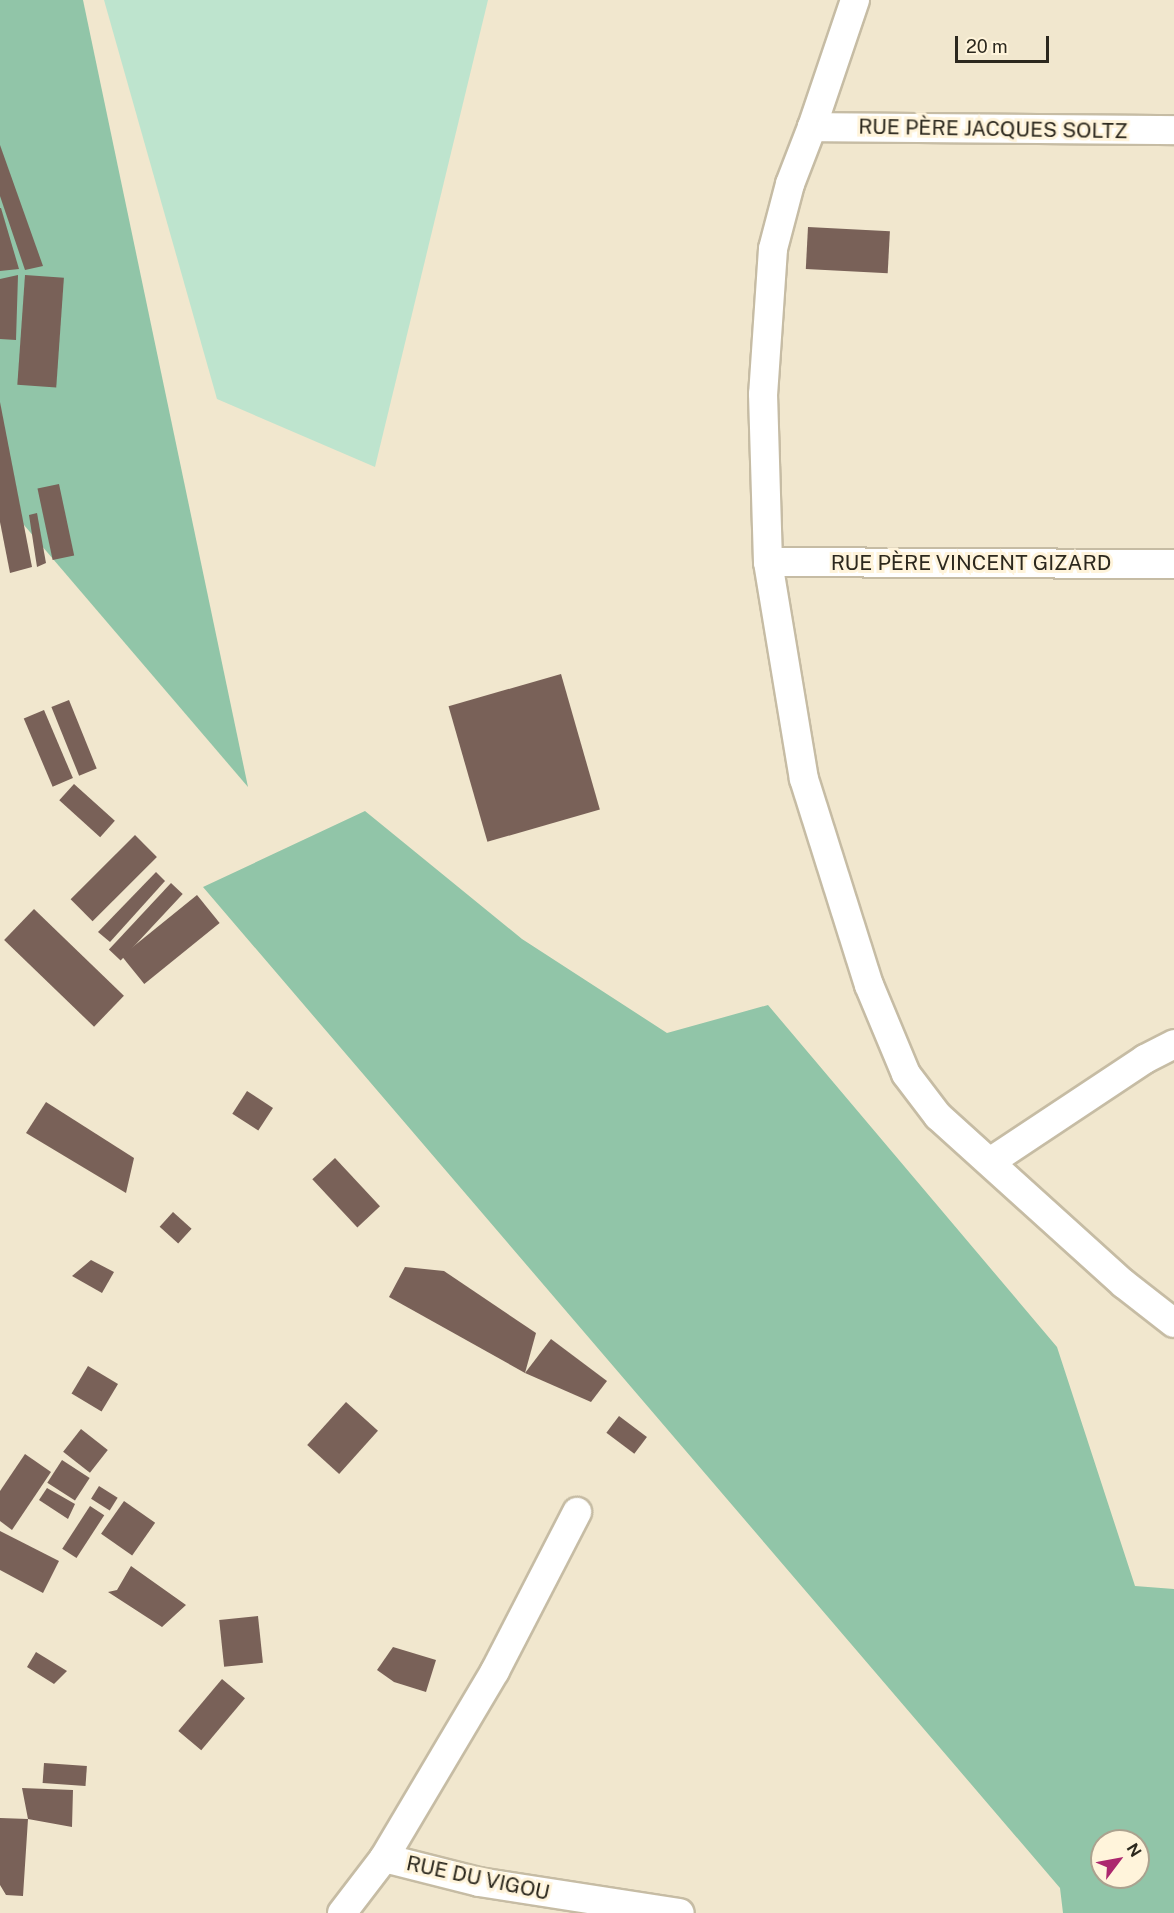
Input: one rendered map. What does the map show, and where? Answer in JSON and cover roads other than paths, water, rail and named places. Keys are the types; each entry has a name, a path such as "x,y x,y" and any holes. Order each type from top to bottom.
{"street":[{"path":"855,0 790,184 773,249 763,394 768,562 804,779 869,985 906,1074 938,1116 1124,1284 1174,1323"},
{"name":"RUE PÈRE JACQUES SOLTZ","path":"812,127 1174,130"},
{"name":"RUE PÈRE VINCENT GIZARD","path":"768,562 1174,564"},
{"path":"990,1162 1145,1059 1174,1044"},
{"path":"342,1913 384,1858 495,1671 577,1512"},
{"name":"RUE DU VIGOU","path":"384,1858 479,1882 680,1913"}]}
